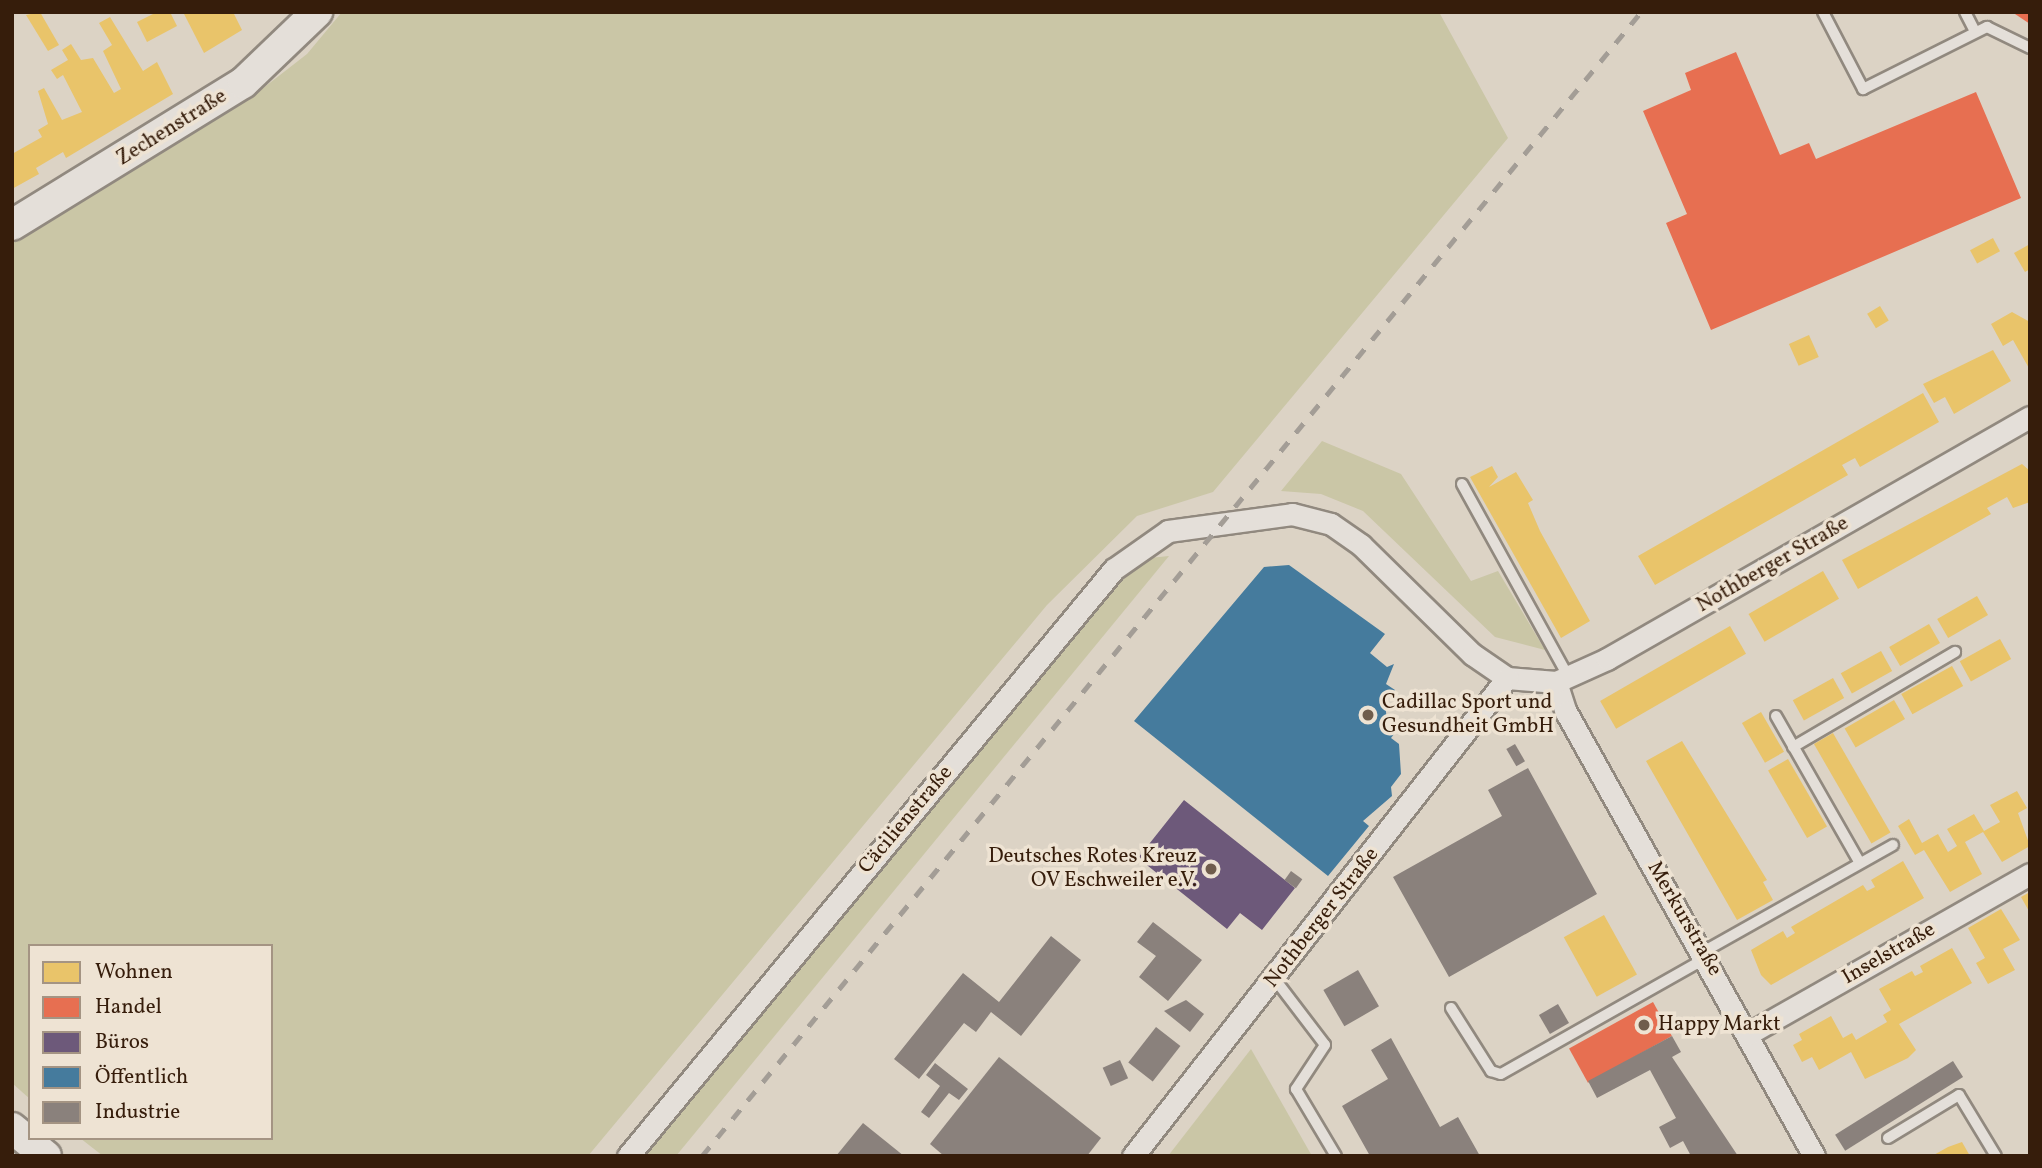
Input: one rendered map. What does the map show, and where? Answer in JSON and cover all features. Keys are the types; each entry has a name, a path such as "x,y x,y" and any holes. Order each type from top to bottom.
{"main road":[{"name":"Zechenstraße","path":"12,225 243,83 317,12"},
{"path":"12,1128 46,1156"}],"street":[{"name":"Nothberger Straße","path":"1563,680 2030,417"},
{"name":"Cäcilienstraße","path":"628,1156 1114,569 1168,531 1210,521 1292,514 1331,524 1362,545 1472,654 1507,678"},
{"name":"Nothberger Straße","path":"1133,1156 1507,678"},
{"path":"1507,678 1563,680"},
{"name":"Merkurstraße","path":"1563,680 1566,712 1705,955 1814,1156"},
{"name":"Inselstraße","path":"1748,1034 2030,874"}],"lane":[{"path":"1823,12 1863,89 1987,27 2030,48"},
{"path":"1965,12 1975,33"},
{"path":"1462,484 1563,680"},
{"path":"1793,747 1955,652"},
{"path":"1776,716 1860,863"},
{"path":"1451,1008 1490,1071 1501,1074 1893,845"},
{"path":"1274,978 1325,1045 1296,1089 1336,1156"},
{"path":"1888,1138 1959,1095 1996,1156"}],"shaded area":[{"path":"342,12 1439,12 1508,138 1213,492 1137,516 1047,605 588,1156 103,1156 83,1140 273,1140 273,944 28,944 28,1097 12,1083 12,243 253,96 307,54"},
{"path":"1322,441 1401,474 1471,581 1498,571 1545,650 1495,637 1363,511 1321,494 1281,491"},
{"path":"1169,556 676,1156 645,1156 1140,559"},
{"path":"1251,1049 1312,1156 1168,1156"}],"building: Wohnen":[{"path":"40,12 59,45 48,51 26,15"},
{"path":"157,12 170,12 177,26 147,42 137,22"},
{"path":"183,12 233,12 242,30 204,53"},
{"path":"110,17 143,71 157,62 173,94 66,158 63,152 36,168 39,174 12,189 12,154 42,137 38,130 48,124 38,91 44,88 62,120 82,112 63,75 57,79 51,70 68,60 62,50 71,44 81,60 93,58 114,93 121,89 103,51 112,45 99,23"},
{"path":"1993,238 2000,251 1977,263 1970,250"},
{"path":"2030,244 2030,269 2025,272 2014,253"},
{"path":"1880,306 1889,321 1876,328 1867,314"},
{"path":"2012,312 2030,322 2030,370 2013,340 2003,346 1991,324"},
{"path":"1809,335 1819,357 1799,366 1789,344"},
{"path":"1993,350 2011,381 1954,414 1945,397 1934,403 1923,384"},
{"path":"1923,393 1939,422 1860,467 1855,458 1842,465 1848,475 1655,585 1638,556"},
{"path":"2022,464 2030,471 2030,502 2013,508 2007,497 1987,508 1991,514 1858,589 1842,560"},
{"path":"1492,466 1498,477 1489,487 1516,472 1533,500 1528,503 1540,531 1590,621 1561,638 1470,477"},
{"path":"1823,571 1839,599 1765,642 1749,614"},
{"path":"1977,596 1988,615 1948,638 1937,619"},
{"path":"1929,624 1940,643 1900,666 1889,647"},
{"path":"1730,626 1746,654 1616,729 1600,701"},
{"path":"2000,639 2011,659 1971,681 1960,661"},
{"path":"1881,651 1892,671 1852,693 1841,673"},
{"path":"1952,666 1963,686 1912,714 1901,694"},
{"path":"1833,678 1844,698 1804,720 1793,700"},
{"path":"1894,700 1905,719 1856,748 1845,728"},
{"path":"1761,712 1784,752 1765,763 1742,723"},
{"path":"1833,733 1890,833 1871,844 1814,744"},
{"path":"1682,741 1767,880 1763,882 1773,900 1737,920 1646,761"},
{"path":"1788,759 1827,827 1807,838 1768,770"},
{"path":"2017,791 2027,808 2018,813 2030,846 2002,862 1983,832 1965,842 1982,874 1950,892 1924,850 1915,855 1898,826 1909,819 1922,843 1938,834 1948,852 1957,846 1947,829 1974,814 1984,831 2000,822 1990,805"},
{"path":"1903,861 1924,898 1771,985 1761,975 1751,950 1783,931 1787,938 1795,933 1791,927 1863,885 1867,891 1875,887 1871,880"},
{"path":"2030,892 2030,913 2021,897"},
{"path":"2001,909 2020,940 2003,949 2015,970 1988,984 1976,963 1985,958 1968,928"},
{"path":"1604,915 1637,974 1597,997 1564,937"},
{"path":"1952,948 1972,983 1899,1024 1916,1050 1908,1058 1865,1079 1851,1052 1819,1070 1812,1057 1802,1062 1793,1045 1802,1040 1799,1034 1831,1016 1843,1038 1852,1033 1856,1040 1887,1022 1883,1015 1891,1010 1879,989 1912,971 1915,976 1923,972 1920,966"},
{"path":"1962,1142 1970,1156 1932,1156 1948,1147"}],"building: Handel":[{"path":"2012,12 2030,12 2030,24"},
{"path":"1736,52 1780,155 1809,143 1816,159 1976,92 2021,198 1711,330 1666,223 1687,214 1643,111 1691,90 1685,73"},
{"path":"1653,1002 1672,1036 1588,1083 1569,1049"}],"building: Büros":[{"name":"Deutsches Rotes Kreuz OV Eschweiler e.V.","path":"1184,800 1295,888 1262,930 1240,913 1227,929 1138,858"}],"building: Öffentlich":[{"path":"1289,565 1385,634 1370,653 1387,667 1394,664 1386,684 1395,690 1385,702 1387,722 1397,730 1391,738 1399,744 1401,774 1391,787 1392,796 1363,821 1369,826 1328,876 1134,721 1264,567"}],"building: Industrie":[{"path":"1515,744 1525,761 1516,766 1506,749"},
{"path":"1528,768 1597,894 1449,977 1393,877 1502,816 1488,790"},
{"path":"1291,871 1302,879 1296,888 1285,880"},
{"path":"1153,922 1202,960 1168,1001 1139,977 1156,956 1137,942"},
{"path":"1051,936 1081,960 1021,1036 991,1012 976,1032 964,1023 919,1079 894,1059 963,973 999,1002"},
{"path":"1358,970 1379,1006 1344,1026 1323,990"},
{"path":"1186,1000 1204,1014 1190,1032 1164,1011"},
{"path":"1558,1004 1569,1023 1550,1034 1539,1015"},
{"path":"1156,1027 1180,1046 1153,1082 1128,1062"},
{"path":"1672,1036 1681,1052 1672,1057 1738,1156 1691,1156 1683,1141 1670,1148 1659,1127 1676,1118 1650,1070 1597,1098 1588,1081"},
{"path":"1391,1038 1440,1127 1458,1117 1480,1156 1370,1156 1342,1106 1388,1079 1371,1050"},
{"path":"999,1057 1101,1138 1087,1156 944,1156 930,1144"},
{"path":"1120,1060 1128,1078 1111,1086 1103,1068"},
{"path":"1953,1061 1963,1077 1845,1151 1835,1135"},
{"path":"935,1063 968,1089 959,1100 949,1093 929,1118 921,1112 940,1086 926,1075"},
{"path":"863,1123 904,1156 836,1156"}],"railway":[{"path":"702,1156 1641,12"}],"place":[{"name":"Cadillac Sport und Gesundheit GmbH","path":"1368,715"},
{"name":"Deutsches Rotes Kreuz OV Eschweiler e.V.","path":"1211,869"},
{"name":"Happy Markt","path":"1644,1025"}]}
